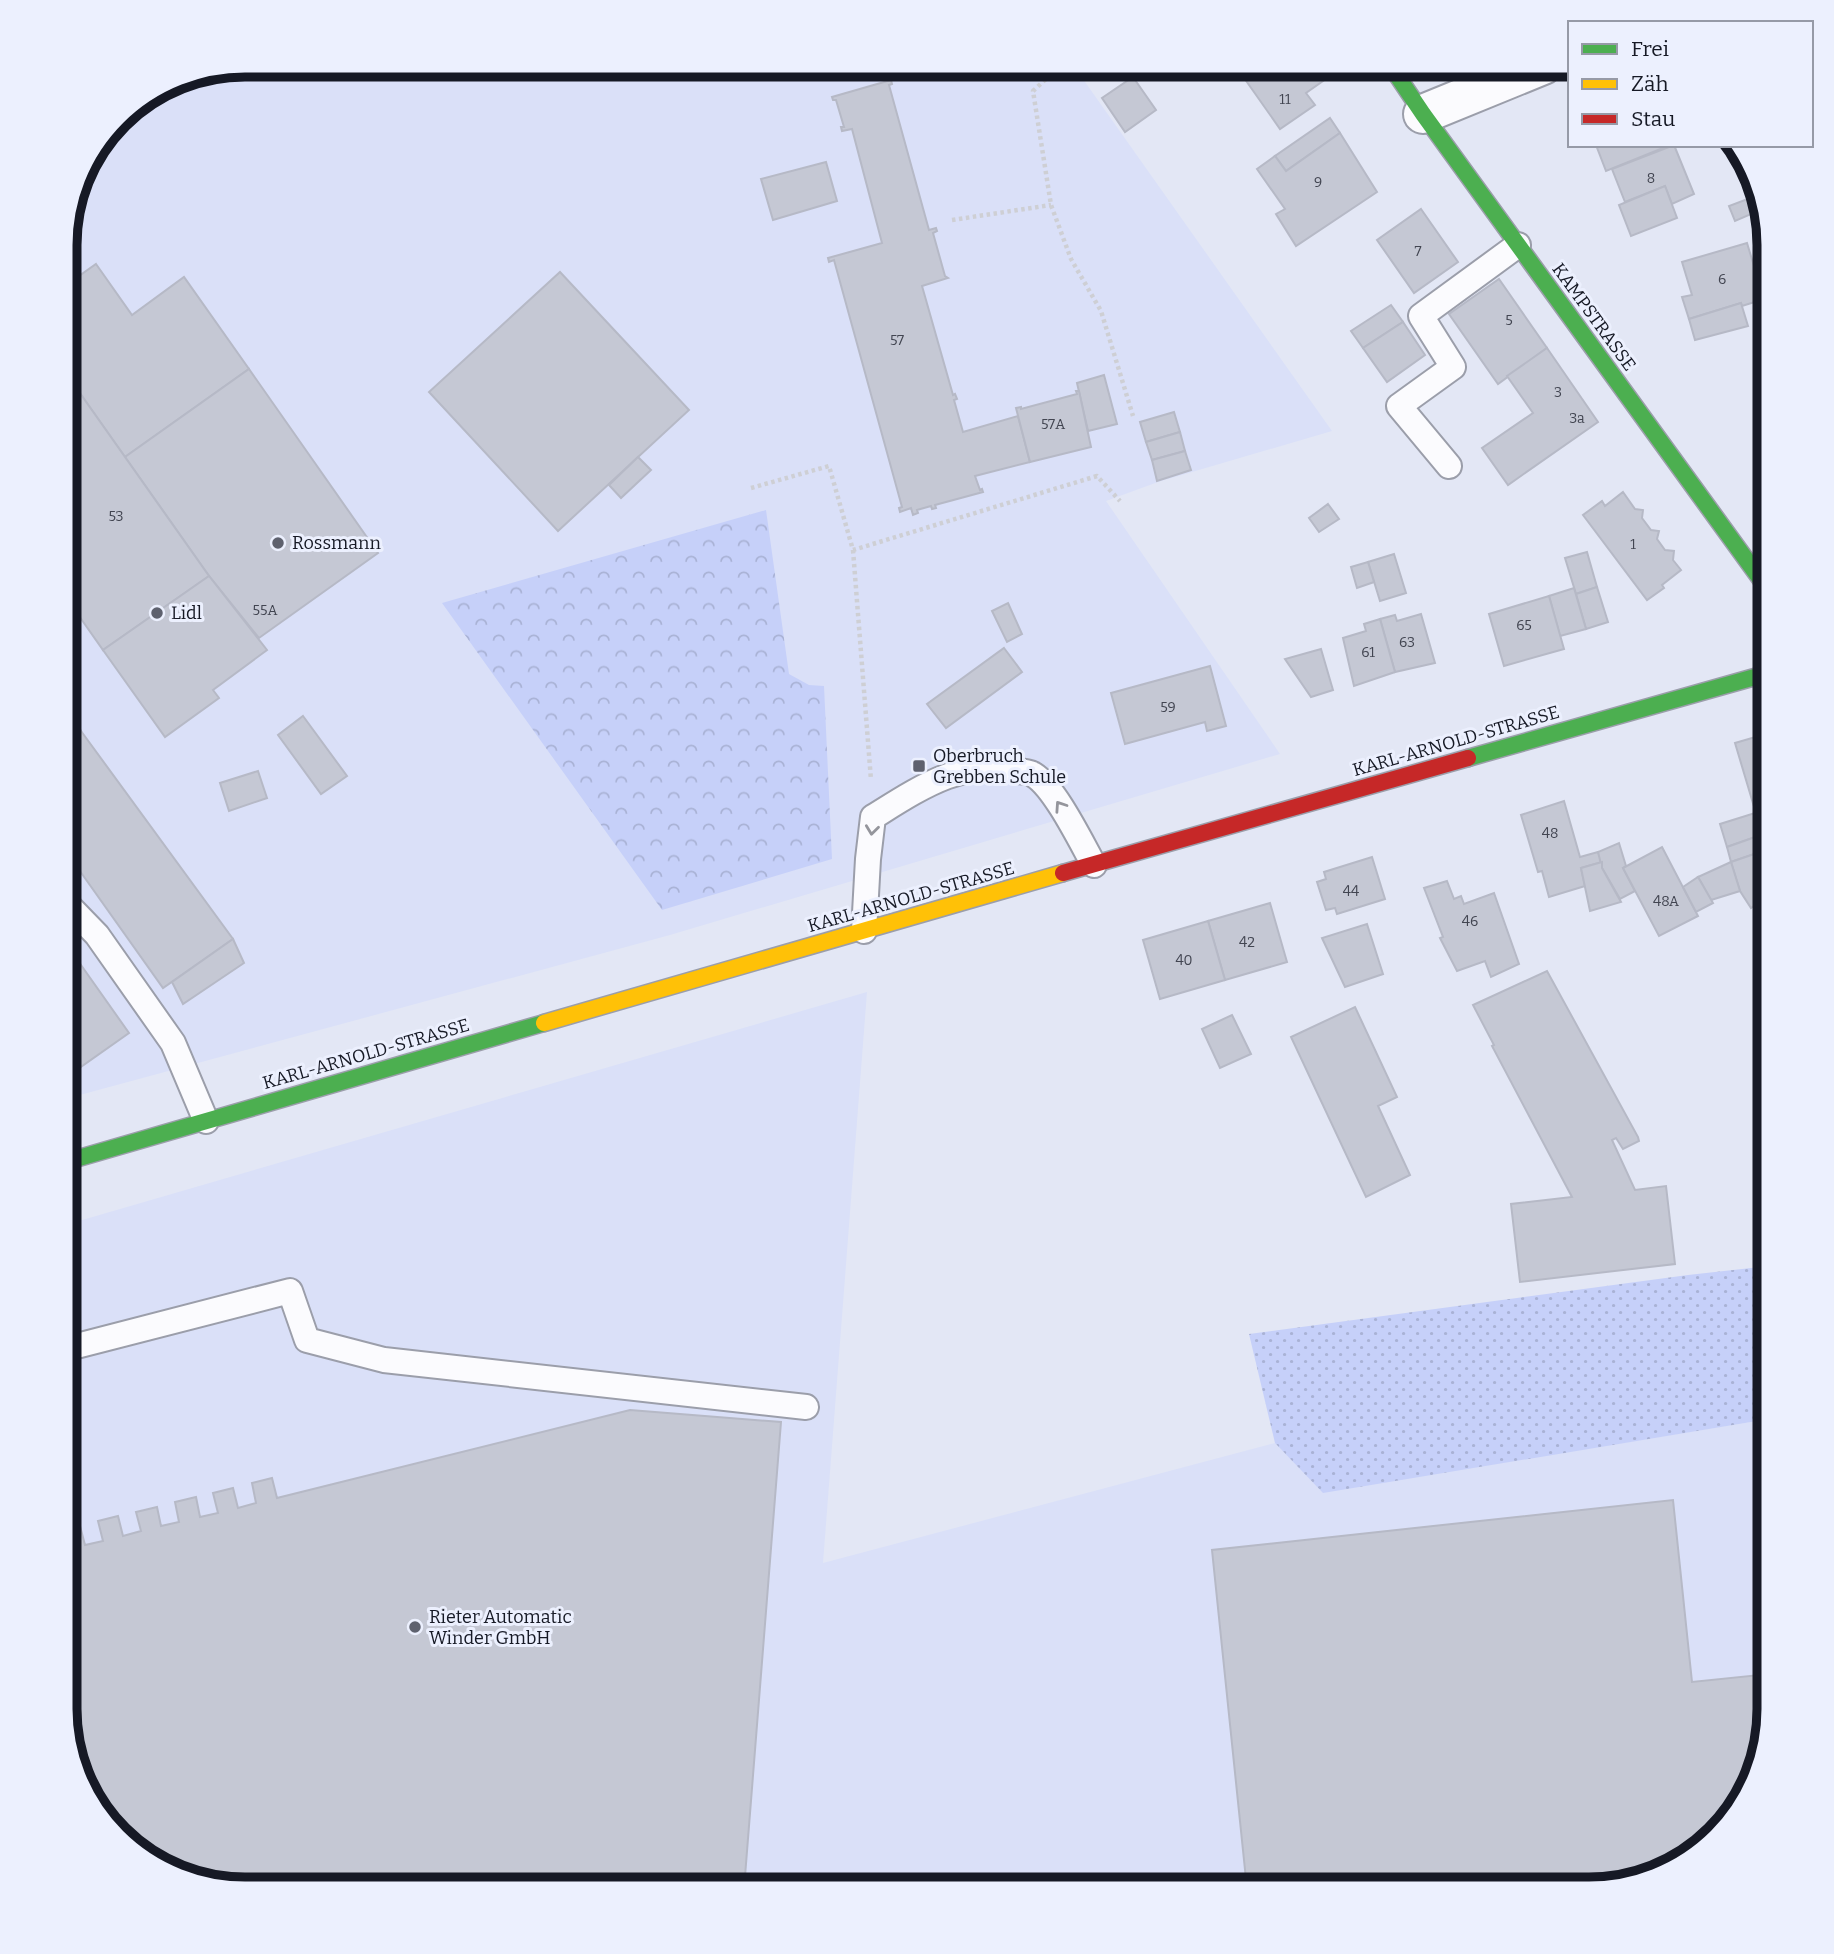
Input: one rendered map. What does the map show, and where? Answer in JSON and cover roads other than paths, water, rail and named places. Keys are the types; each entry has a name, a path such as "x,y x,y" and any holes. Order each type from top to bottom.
{"main road":[{"name":"KAMPSTRASSE","path":"1398,77 1757,574"},
{"name":"KARL-ARNOLD-STRASSE","path":"77,1159 1757,676"}],"street":[{"path":"1423,114 1514,77"}],"lane":[{"path":"1449,466 1399,406 1453,367 1422,316 1518,244"},
{"path":"864,931 873,817 927,783 974,769 999,766 1034,774 1059,802 1094,865"},
{"path":"77,914 97,935 173,1043 206,1121"},
{"path":"77,1346 290,1291 307,1340 384,1360 806,1407"}],"place":[{"name":"Rossmann","path":"278,543"},
{"name":"Lidl","path":"157,613"},
{"name":"Oberbruch Grebben Schule","path":"919,766"},
{"name":"Rieter Automatic Winder GmbH","path":"415,1627"}]}
